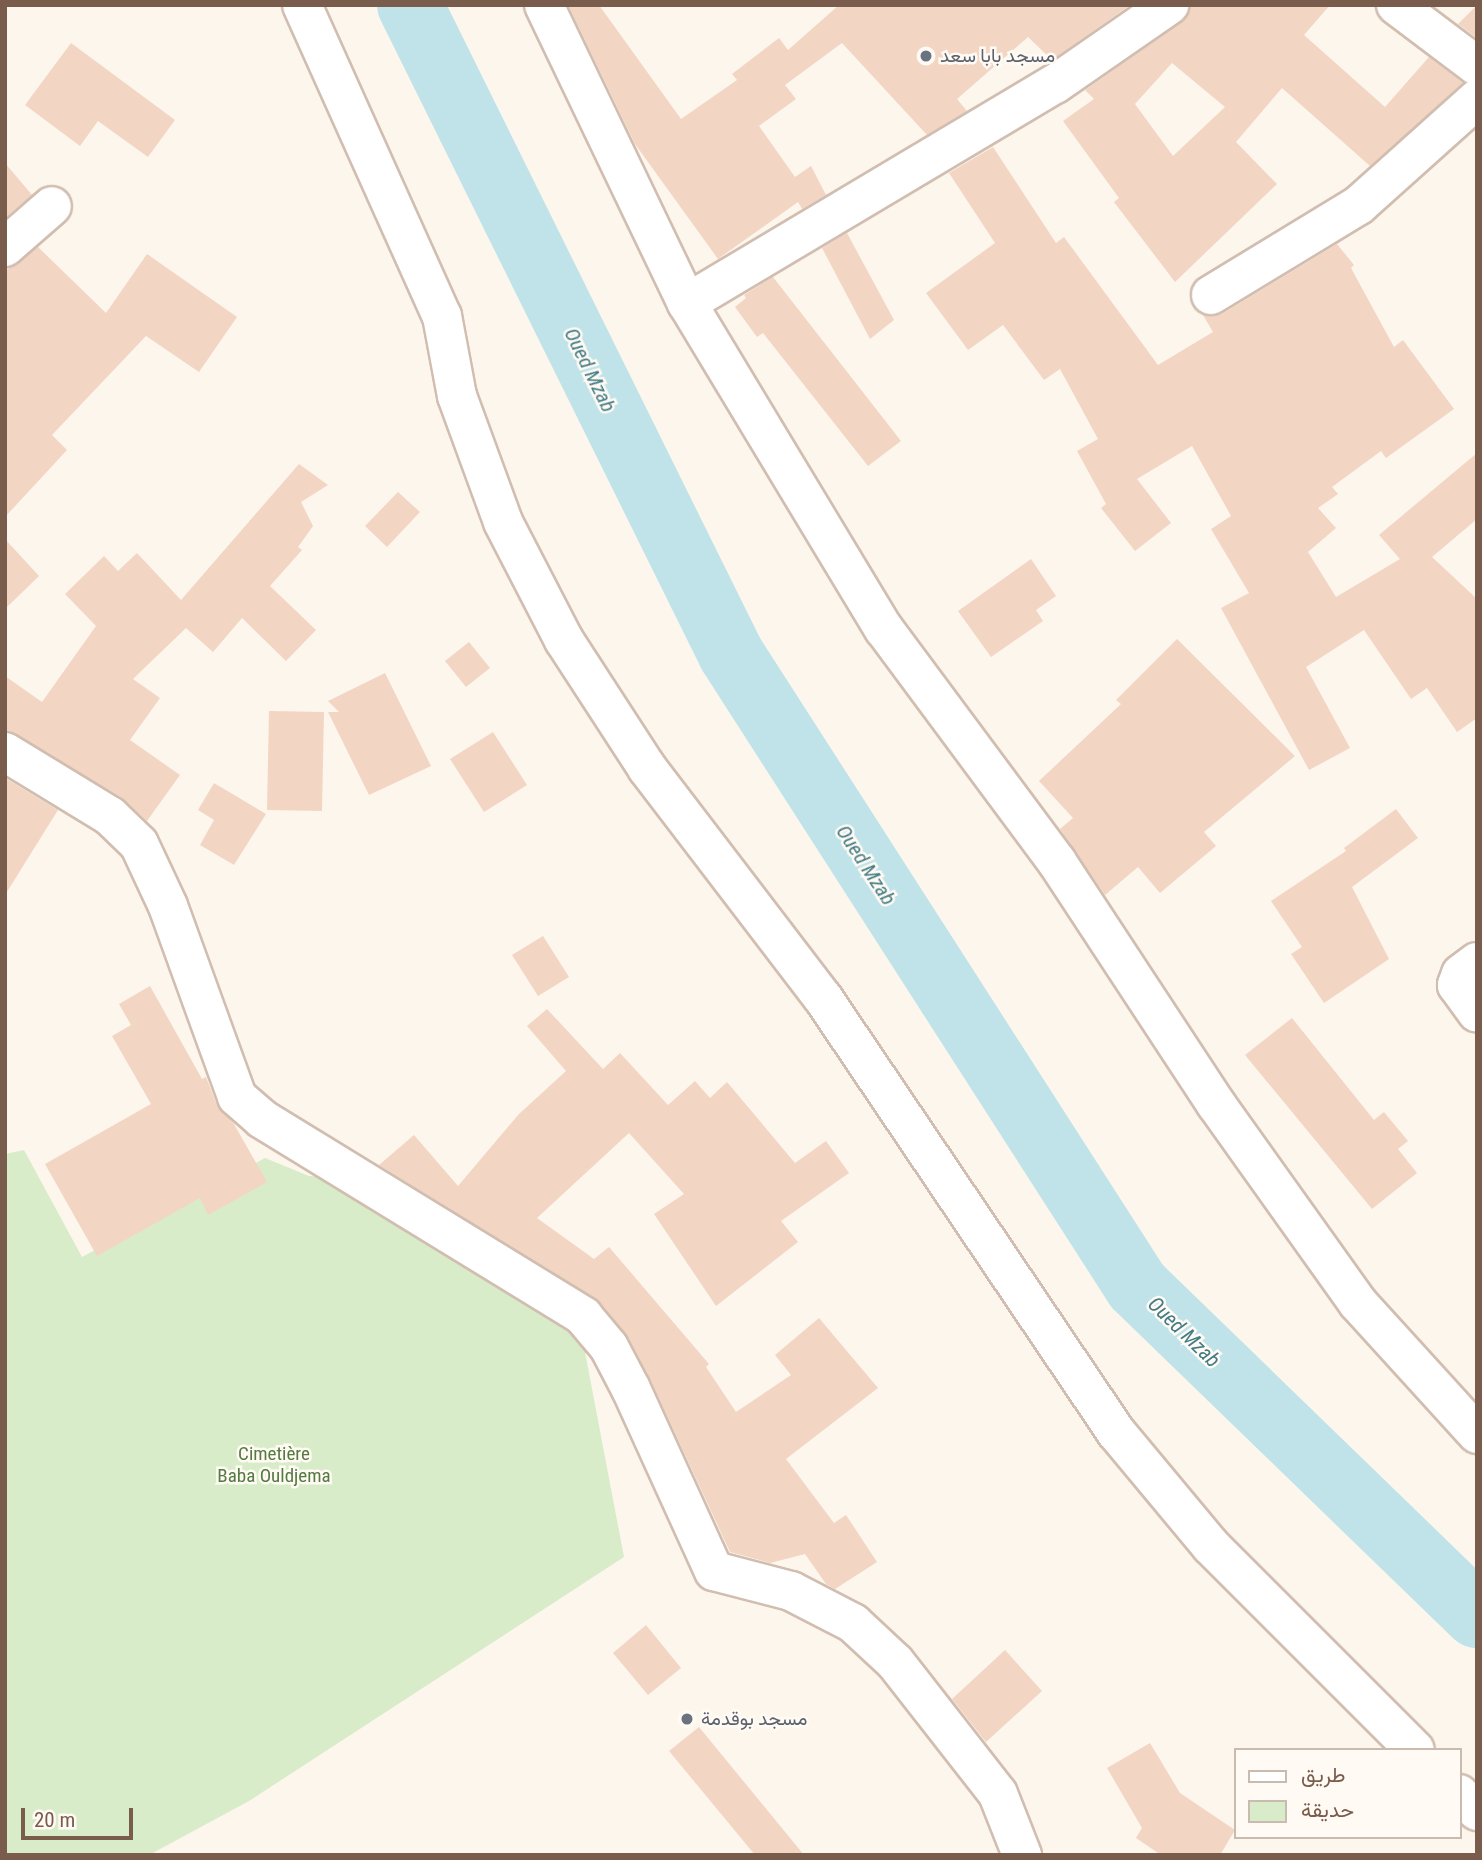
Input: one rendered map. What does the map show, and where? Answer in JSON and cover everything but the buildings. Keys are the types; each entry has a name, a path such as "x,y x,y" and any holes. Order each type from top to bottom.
{"street":[{"path":"302,5 442,316 457,396 503,522 564,640 647,768 823,998 1116,1432 1211,1546 1414,1748"},
{"path":"544,5 687,303 884,629 1057,862 1216,1104 1358,1303 1477,1434"},
{"path":"687,303 1055,84 1169,5"},
{"path":"1396,5 1477,66"},
{"path":"1211,295 1359,205 1477,99"},
{"path":"5,247 52,206"},
{"path":"5,751 110,816 139,844 168,906 237,1097 262,1119 583,1316 609,1347 631,1389 714,1571 791,1591 853,1623 912,1683 998,1794 1022,1855"},
{"path":"1477,962 1461,974 1457,985 1477,1013"},
{"path":"1461,1796 1477,1811"}],"green space":[{"name":"Cimetière Baba Ouldjema","path":"24,1150 82,1257 265,1158 309,1176 339,1178 369,1210 581,1331 624,1557 249,1801 149,1855 5,1855 5,1154"}],"waterway":[{"name":"Oued Mzab","path":"410,5 731,654 1137,1286 1477,1615"}],"place":[{"name":"مسجد بابا سعد","path":"926,56"},
{"name":"مسجد بوقدمة","path":"687,1719"}]}
